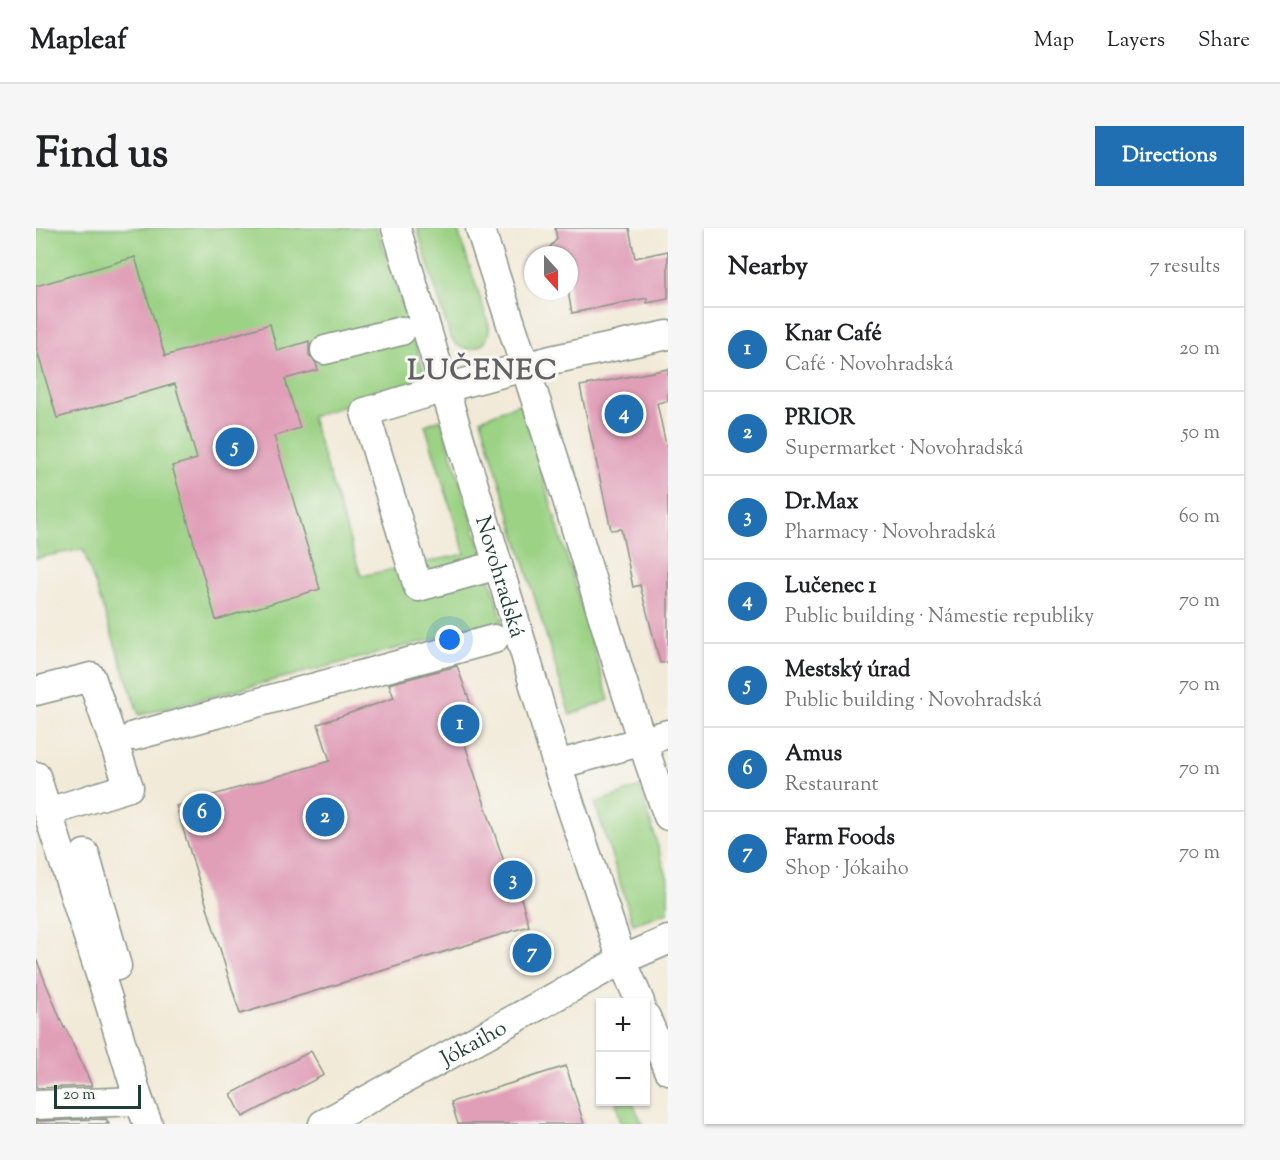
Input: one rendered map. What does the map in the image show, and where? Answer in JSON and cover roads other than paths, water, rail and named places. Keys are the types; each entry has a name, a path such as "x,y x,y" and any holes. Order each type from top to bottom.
{"street":[{"name":"Novohradská","path":"396,228 557,765 622,960 637,998"},
{"path":"480,228 559,473 605,628 655,737 652,774 668,816"},
{"path":"325,350 401,332"},
{"path":"498,565 418,587 365,412 524,367 668,335"},
{"path":"134,736 494,639"},
{"path":"36,691 91,676 129,787 48,812"},
{"path":"557,765 655,737"},
{"path":"36,776 144,1112 36,1105"},
{"path":"85,854 161,1124"},
{"path":"622,960 668,940"},
{"name":"Jókaiho","path":"323,1124 622,960"},
{"path":"650,1029 668,1070"}],"place":[{"name":"Lučenec 1","path":"624,414"},
{"name":"Mestský úrad","path":"235,447"},
{"name":"Knar Café","path":"460,724"},
{"name":"Amus","path":"202,813"},
{"name":"PRIOR","path":"325,817"},
{"name":"Dr.Max","path":"513,880"},
{"name":"Farm Foods","path":"532,953"}],"district":[{"name":"LUČENEC","path":"483,369"}]}
